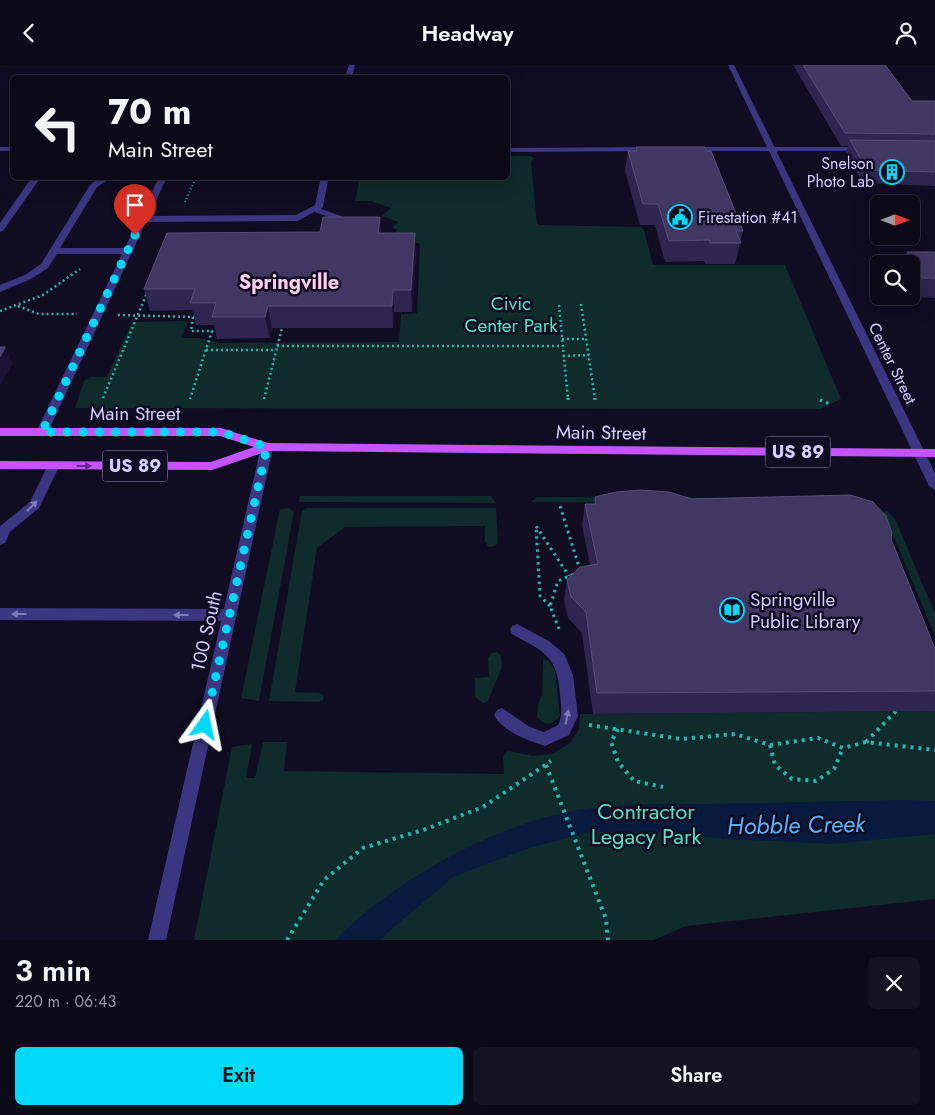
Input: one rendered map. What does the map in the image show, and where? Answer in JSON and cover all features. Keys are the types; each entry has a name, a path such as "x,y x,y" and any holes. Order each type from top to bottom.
{"main road":[{"name":"Main Street","path":"0,432 221,432 267,447 935,453"},
{"name":"Main Street","path":"0,465 212,466 267,447"}],"street":[{"name":"Center Street","path":"730,65 935,486"},
{"path":"510,150 662,149"},
{"path":"682,149 870,149"},
{"path":"1,228 35,180"},
{"path":"0,289 28,277 45,266 94,185 103,180"},
{"path":"42,432 162,180"},
{"path":"143,219 298,218 319,206 324,180"},
{"path":"313,209 360,223"},
{"path":"54,251 128,251"},
{"name":"100 South","path":"157,940 267,447"},
{"path":"0,540 5,529 36,505 54,465"},
{"path":"0,614 230,615"},
{"path":"502,715 525,732 545,739 564,730 570,717 566,675 559,658 544,645 517,630"}],"path":[{"path":"177,219 195,180"},
{"path":"0,311 18,306 60,287 81,269"},
{"path":"103,398 148,289"},
{"path":"581,304 595,400"},
{"path":"559,305 568,400"},
{"path":"18,306 39,314 85,314"},
{"path":"114,315 193,317 191,331 212,331 190,399"},
{"path":"264,399 283,323"},
{"path":"562,339 586,339"},
{"path":"277,346 562,346"},
{"path":"206,350 276,350"},
{"path":"563,356 589,355"},
{"path":"820,400 832,405"},
{"path":"550,606 558,581 581,571 560,506"},
{"path":"563,634 558,628 550,606 540,596 536,526 569,576"},
{"path":"866,742 896,711"},
{"path":"585,731 588,725 588,718"},
{"path":"588,725 681,739 735,734 770,745 818,738 843,748 866,742 935,750"},
{"path":"618,729 611,741 618,762 634,781 663,787"},
{"path":"770,745 775,765 792,779 816,781 834,769 843,748"},
{"path":"287,940 324,880 363,849 426,829 483,807 556,759"},
{"path":"546,765 606,919 608,940"}],"green space":[{"name":"Civic Center Park","path":"510,156 531,156 534,158 531,162 537,223 539,225 641,227 644,230 653,265 785,265 841,399 820,409 75,408 84,381 90,377 107,377 132,322 188,321 181,338 200,338 220,343 399,342 401,314 417,313 420,244 392,235 398,230 392,227 398,222 382,216 391,208 371,201 355,201 359,182 340,180 510,180"},
{"path":"300,496 491,496 496,503 299,502"},
{"path":"537,497 858,498 859,504 531,502"},
{"path":"289,508 294,512 259,701 241,698 280,509"},
{"path":"306,508 496,508 498,543 495,546 489,547 485,542 485,526 345,527 317,548 295,692 319,693 324,695 323,700 318,702 269,701 302,511"},
{"path":"887,510 896,521 935,614 935,636 887,520 882,514"},
{"path":"496,652 501,655 502,667 488,701 483,703 475,697 475,678 489,677 488,658 492,653"},
{"path":"543,659 549,661 555,670 560,716 554,722 548,724 537,717 538,704 542,695"},
{"name":"Contractor Legacy Park","path":"935,711 935,899 686,926 654,940 194,940 232,747 252,744 246,778 255,778 263,742 287,742 284,771 504,774 503,757 508,751 533,756 552,754 570,743 579,729 580,714"}],"water":[{"name":"Hobble Creek","path":"935,801 935,834 832,844 729,839 654,832 589,832 526,849 453,877 386,934 382,940 335,940 381,900 435,865 492,836 521,825 569,811 608,806 648,804"}],"building":[{"path":"803,65 885,65 912,101 935,101 935,134 845,133"},
{"path":"850,140 935,141 935,172 867,170"},
{"name":"Firestation #41","path":"636,147 705,147 706,151 711,151 743,231 736,231 741,243 710,243 709,240 669,241 658,204 643,204 628,151 637,151"},
{"path":"323,217 380,217 378,233 415,233 411,290 393,290 392,306 268,306 265,317 212,317 216,303 190,303 195,289 144,289 167,233 320,232"},
{"path":"907,252 935,252 935,278 922,278 920,275 920,255 909,255"},
{"path":"0,347 5,347 0,357"},
{"name":"Springville Public Library","path":"641,490 669,492 692,499 850,495 873,502 886,516 892,533 891,539 935,649 935,691 597,693 586,612 571,597 567,580 580,567 598,564 585,504 596,504 595,497 616,492"}],"place":[{"name":"Snelson Photo Lab","path":"892,172"},
{"name":"Firestation #41","path":"680,217"},
{"name":"Springville Public Library","path":"732,610"}],"district":[{"name":"Springville","path":"289,282"}],"route":[{"path":"135,235 42,432 221,432 267,447 205,725"}]}
